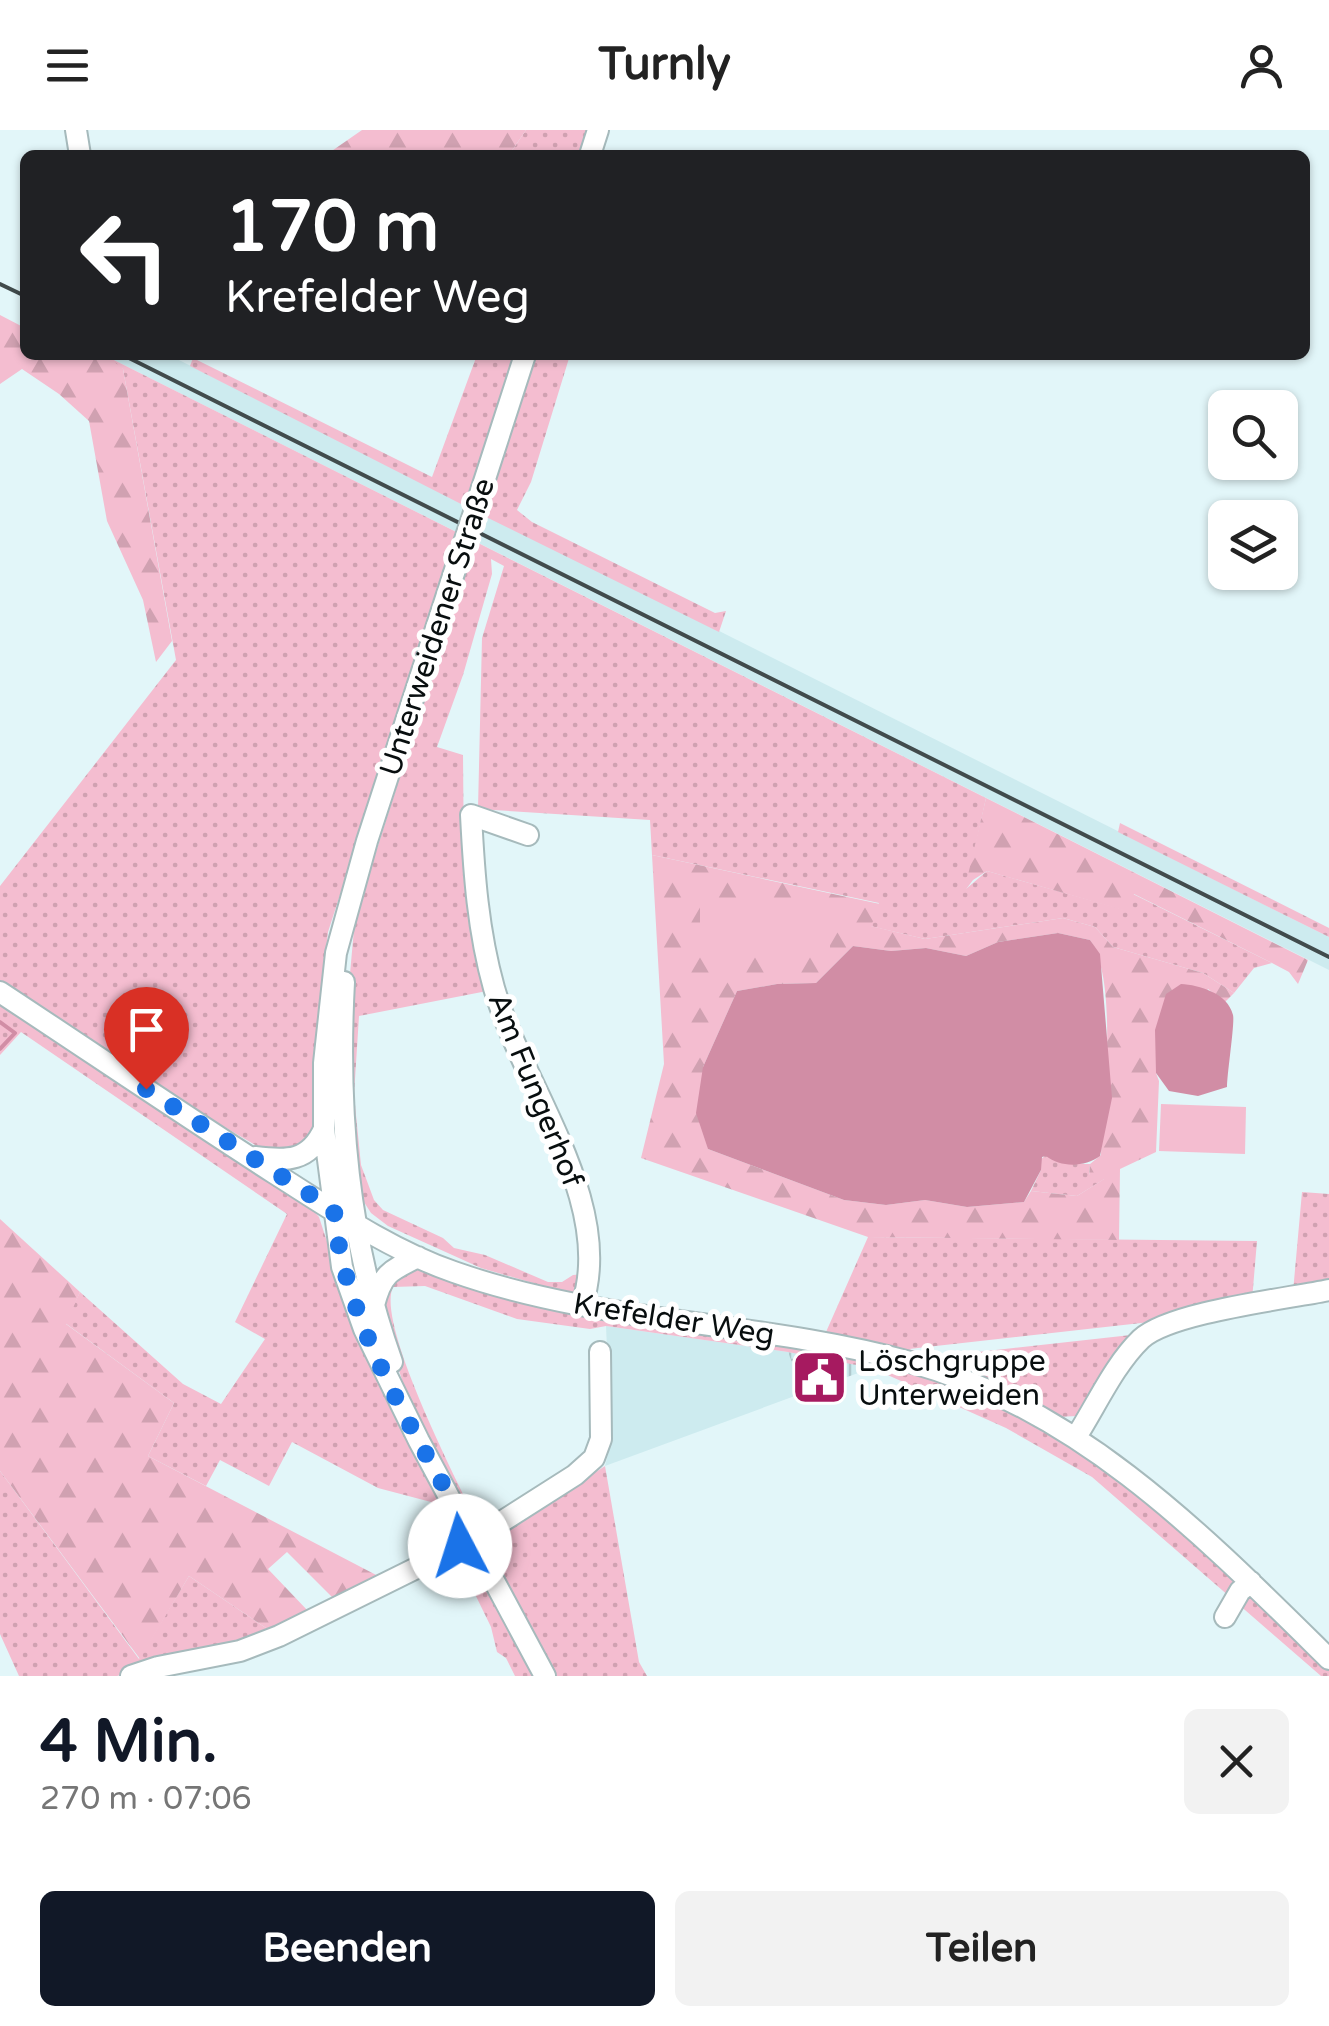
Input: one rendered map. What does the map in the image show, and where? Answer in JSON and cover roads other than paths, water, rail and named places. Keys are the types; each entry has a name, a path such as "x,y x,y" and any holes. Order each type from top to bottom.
{"street":[{"name":"Unterweidener Straße","path":"523,360 367,842 336,953 324,1063 324,1129 342,1268 364,1329 544,1676"},
{"name":"Am Fungerhof","path":"528,834 471,815 477,906 495,989 526,1074 566,1158 586,1230 590,1267 582,1305"},
{"name":"Unterweidener Straße","path":"352,900 341,1038 355,1222 361,1264 420,1441"},
{"name":"Krefelder Weg","path":"0,992 334,1210 451,1272 520,1293 839,1346 912,1362 1025,1407 1076,1437 1159,1500 1329,1659"},
{"path":"248,1156 295,1159 312,1149 324,1129"},
{"path":"374,1305 388,1271 418,1257"},
{"path":"1076,1437 1129,1354 1142,1338 1158,1328 1329,1290"},
{"path":"132,1676 253,1646 474,1540 575,1475 594,1458 602,1438 600,1352"},
{"path":"1225,1617 1250,1582"}],"waterway":[{"path":"0,1022 15,1033 0,1049"}],"railway":[{"path":"0,284 20,294"},
{"path":"133,360 1329,957"}],"place":[{"name":"Löschgruppe Unterweiden","path":"819,1378"}]}
